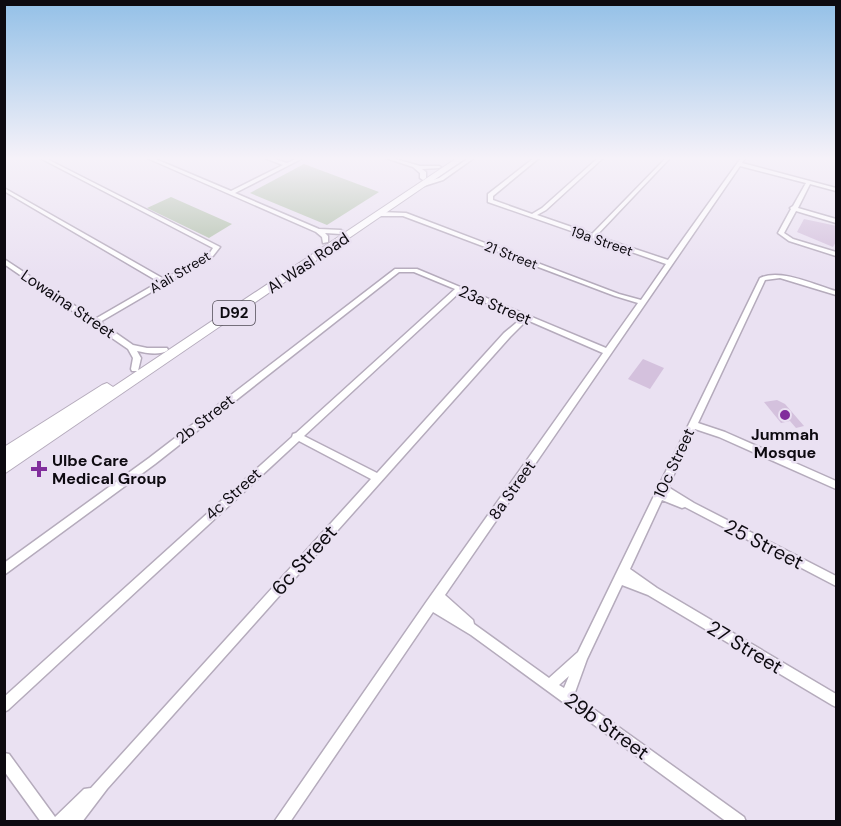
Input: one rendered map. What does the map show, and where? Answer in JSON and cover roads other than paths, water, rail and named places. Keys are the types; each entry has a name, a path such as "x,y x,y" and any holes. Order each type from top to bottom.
{"main road":[{"name":"Al Wasl Road","path":"4,468 140,375 347,226 397,197"},
{"name":"Al Wasl Road","path":"4,455 140,375 164,350 189,338 404,197"}],"street":[{"path":"17,197 164,282"},
{"name":"A'ali Street","path":"95,322 211,255 217,247 118,197"},
{"path":"240,197 318,231 325,236 326,242"},
{"name":"19a Street","path":"491,197 488,199 669,265"},
{"path":"535,217 558,197"},
{"path":"595,238 632,197"},
{"name":"8a Street","path":"281,822 716,197"},
{"path":"799,197 782,231 783,236 837,254"},
{"path":"396,203 404,214"},
{"path":"793,209 837,221"},
{"name":"21 Street","path":"380,214 404,214 640,305"},
{"path":"318,231 347,226"},
{"name":"Lowaina Street","path":"4,261 131,347 147,351 164,350"},
{"name":"23a Street","path":"404,268 457,288 607,353"},
{"name":"2b Street","path":"4,570 152,461 391,273 404,268"},
{"name":"10c Street","path":"567,697 582,657 763,278 771,275 837,293"},
{"name":"4c Street","path":"4,706 24,685 457,288"},
{"name":"6c Street","path":"73,822 102,784 524,317"},
{"name":"Lowaina Street","path":"131,347 137,358 140,375"},
{"path":"694,422 837,485"},
{"path":"299,433 375,482"},
{"name":"25 Street","path":"661,492 837,581"},
{"name":"27 Street","path":"621,574 837,701"},
{"name":"29b Street","path":"435,601 739,822"},
{"name":"10c Street","path":"550,685 582,657"},
{"name":"4c Street","path":"4,699 24,685"},
{"path":"4,759 50,822"},
{"name":"6c Street","path":"60,822 102,784"}],"place":[{"name":"Jummah Mosque","path":"785,415"},
{"name":"Ulbe Care Medical Group","path":"39,469"}]}
